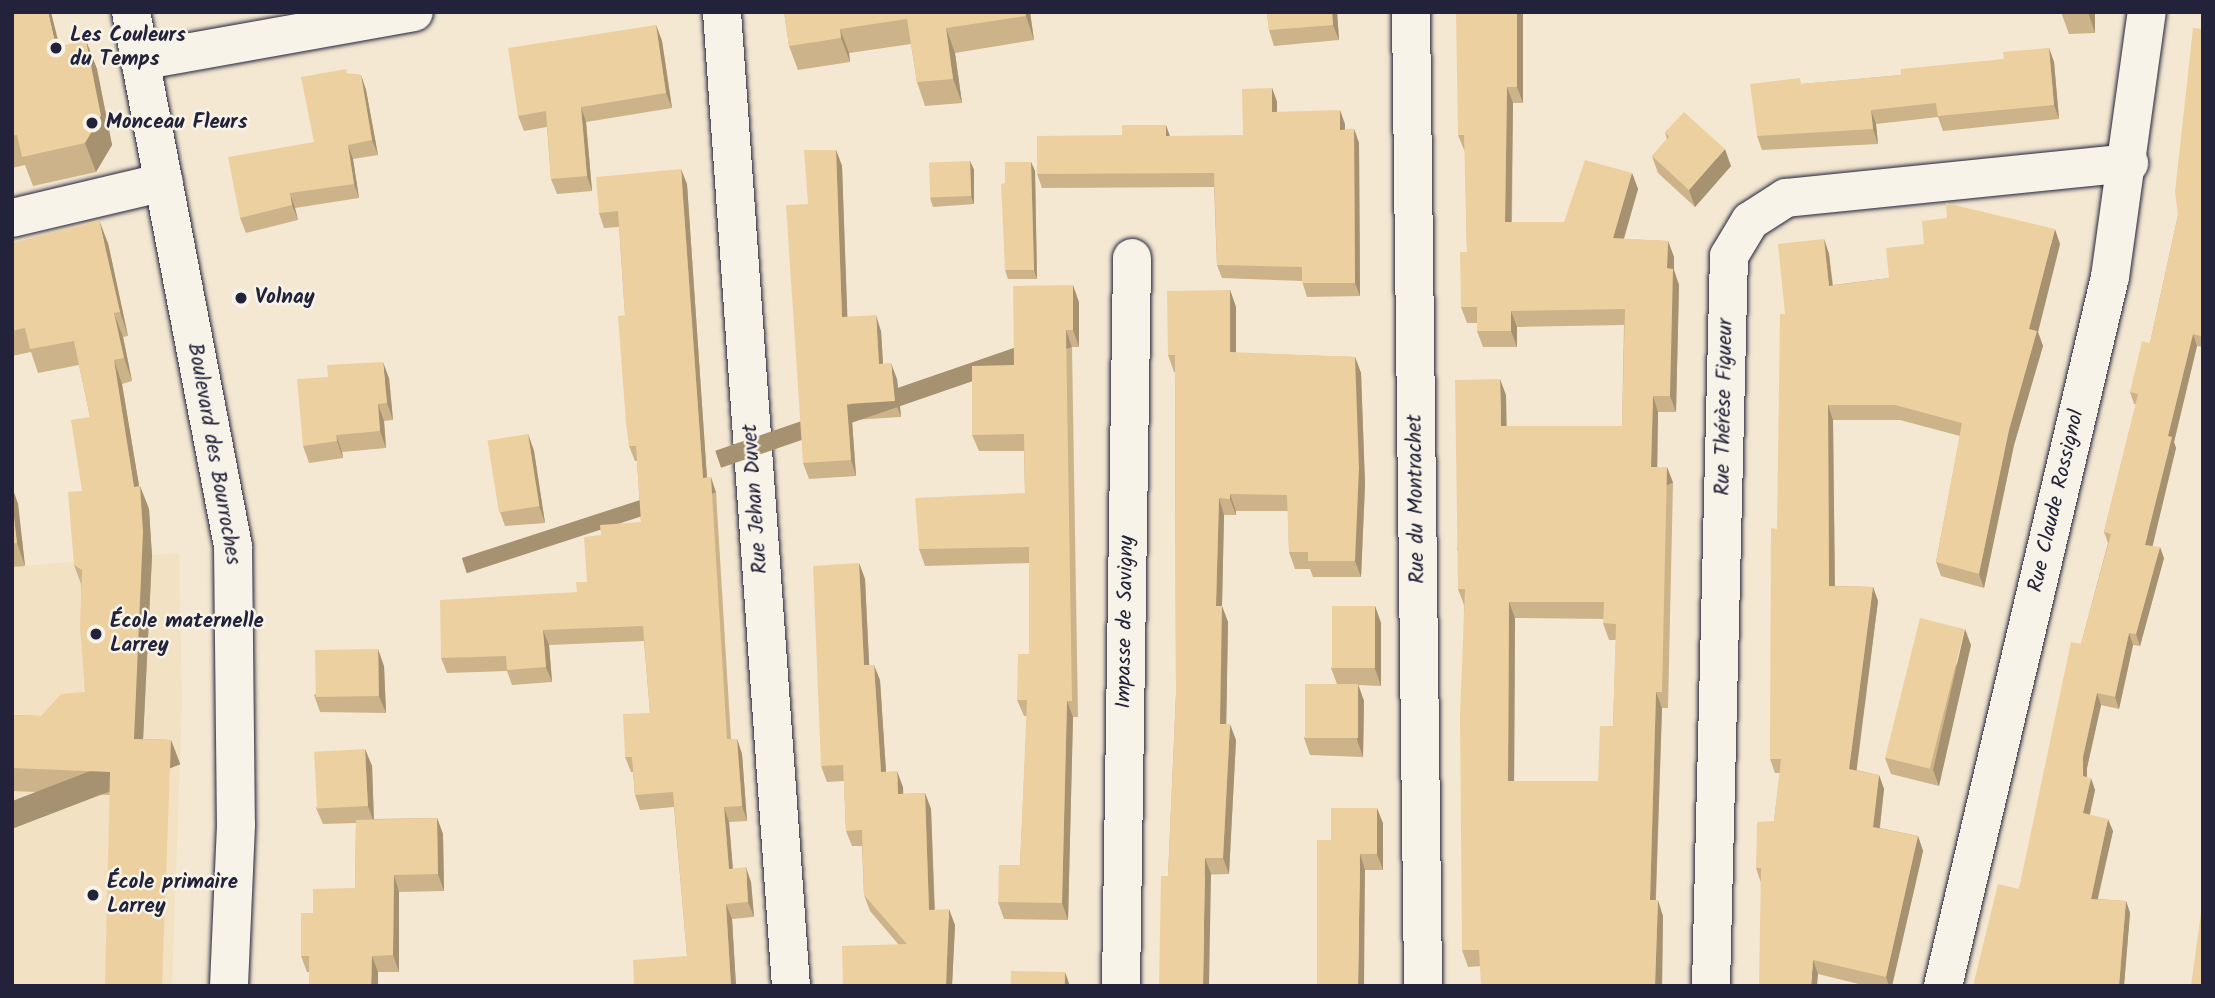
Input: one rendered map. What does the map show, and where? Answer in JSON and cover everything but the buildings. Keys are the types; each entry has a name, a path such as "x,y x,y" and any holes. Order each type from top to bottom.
{"street":[{"name":"Boulevard des Bourroches","path":"131,12 233,546 236,825 229,986"},
{"path":"140,61 414,12"},
{"name":"Rue Jehan Duvet","path":"722,12 791,986"},
{"name":"Rue du Montrachet","path":"1411,12 1423,986"},
{"name":"Rue Claude Rossignol","path":"1944,986 2110,277 2129,163 2147,12"},
{"name":"Rue Thérèse Figueur","path":"1711,986 1729,256 1750,221 1786,198 2129,163"},
{"path":"12,218 164,182"},
{"name":"Impasse de Savigny","path":"1121,986 1132,258"}],"shaded area":[{"path":"179,553 182,701 172,986 12,986 12,567"}],"place":[{"name":"Les Couleurs du Temps","path":"56,48"},
{"name":"Monceau Fleurs","path":"92,123"},
{"name":"Volnay","path":"241,298"},
{"name":"École maternelle Larrey","path":"96,634"},
{"name":"École primaire Larrey","path":"93,895"}]}
